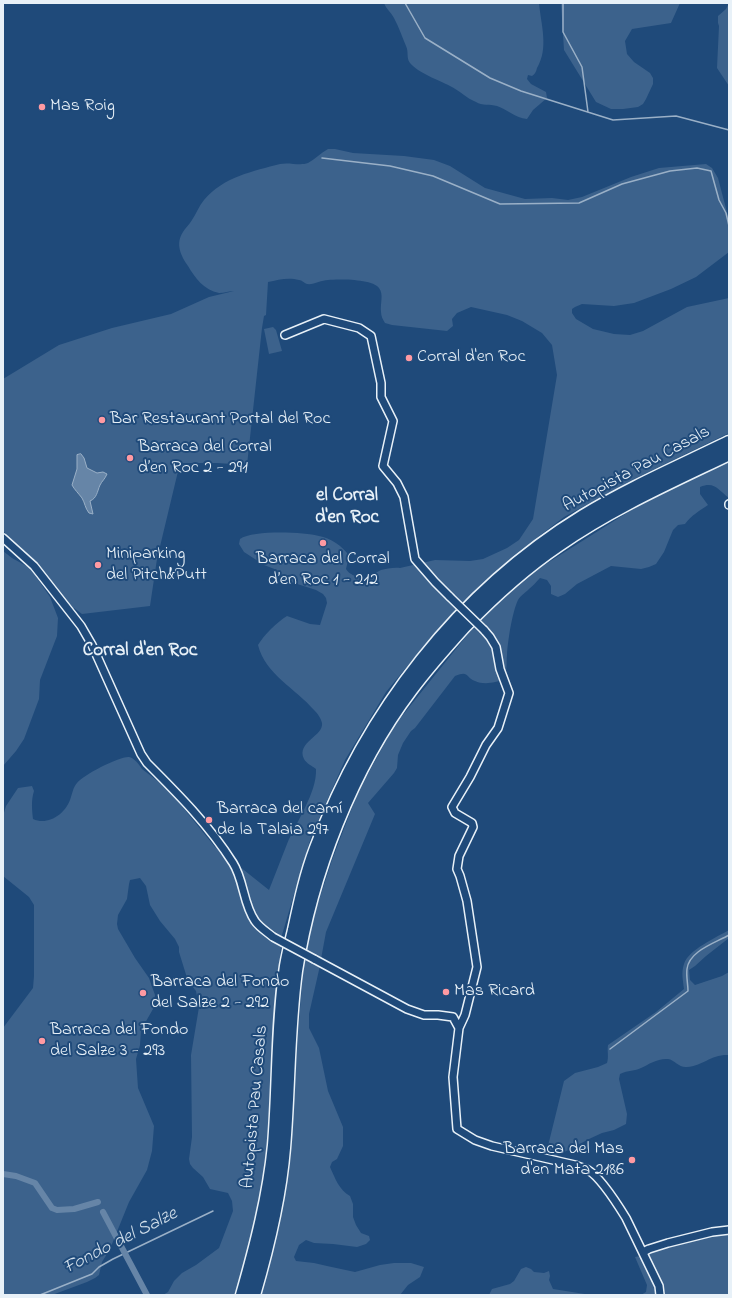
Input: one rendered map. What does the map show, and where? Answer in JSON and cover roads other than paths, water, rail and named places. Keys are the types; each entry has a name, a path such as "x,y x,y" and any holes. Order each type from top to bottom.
{"highway":[{"name":"Autopista Pau Casals","path":"242,1295 257,1242 268,1188 273,1148 286,965 300,900 315,850 334,803 364,743 402,685 440,638 483,592 535,549 581,517 649,480 729,442"},
{"name":"Autopista Pau Casals","path":"254,1295 268,1247 279,1190 284,1150 293,999 297,969 309,908 332,837 372,750 410,691 444,650 484,607 518,577 557,546 589,525 657,488 729,454"}],"street":[{"path":"285,335 324,319 359,328 371,336 381,383 381,397 393,421 384,466 397,483 404,497 415,559 435,582 484,630 490,638 496,647 500,669 509,694 498,728 486,744 470,777 452,808 455,813 472,823 473,827 456,869 460,876 467,901 477,967 465,1015 459,1028 453,1077 457,1129 475,1140 492,1146 575,1165 588,1170 596,1176 620,1208 659,1286 660,1295"},
{"path":"3,538 34,566 81,626 92,645 141,754 191,807 233,863 238,872 255,921 273,938 407,1009 424,1015 453,1017 459,1028"},
{"path":"644,1254 645,1251 656,1246 712,1232 729,1230"}],"waterway":[{"path":"405,3 425,38 490,78 521,91 613,120 676,116 729,130"},
{"path":"563,3 563,32 582,67 588,112"},
{"path":"322,158 390,166 433,176 500,204 579,203 622,184 670,171 697,168 711,171 719,200 726,213 729,226"},
{"path":"610,1049 688,991 687,969 692,957 697,952 729,935"},
{"path":"3,1174 16,1176 35,1183 52,1208 57,1210 74,1209 98,1202"},
{"name":"Fondo del Salze","path":"40,1295 92,1274 99,1267 113,1259 213,1211"},
{"name":"Fondo del Salze","path":"103,1212 147,1295"}],"place":[{"name":"Mas Roig","path":"42,107"},
{"name":"Corral d'en Roc","path":"409,358"},
{"name":"Bar Restaurant Portal del Roc","path":"102,420"},
{"name":"Barraca del Corral d’en Roc 2 - 291","path":"130,458"},
{"name":"Barraca del Corral d’en Roc 1 - 212","path":"323,543"},
{"name":"Miniparking del Pitch&Putt","path":"98,565"},
{"name":"Barraca del camí de la Talaia 297","path":"209,820"},
{"name":"Mas Ricard","path":"446,992"},
{"name":"Barraca del Fondo del Salze 2 - 292","path":"143,993"},
{"name":"Barraca del Fondo del Salze 3 - 293","path":"42,1041"},
{"name":"Barraca del Mas d'en Mata 2186","path":"632,1160"}],"district":[{"name":"el Corral d'en Roc","path":"347,508"},
{"name":"Corral d'en Roc","path":"140,652"}]}
